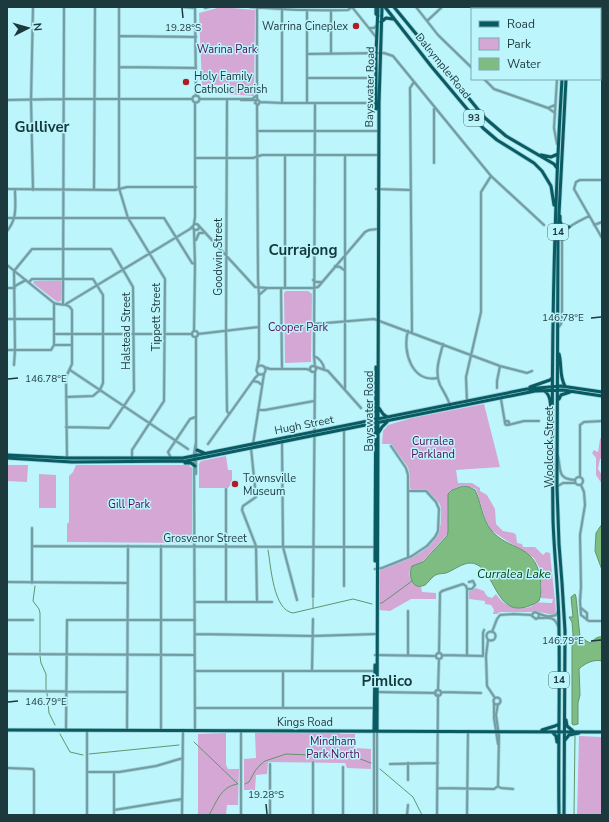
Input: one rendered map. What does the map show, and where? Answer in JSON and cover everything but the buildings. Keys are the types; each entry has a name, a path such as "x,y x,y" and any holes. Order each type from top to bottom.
{"main road":[{"name":"Bayswater Road","path":"376,731 378,406 377,131 379,23 378,16 376,14 377,7"},
{"name":"Bayswater Road","path":"378,54 377,38 382,7"},
{"name":"Dalrymple Road","path":"385,7 453,93 483,128 497,140 534,163 542,171 548,180 552,191 555,223"},
{"name":"Dalrymple Road","path":"394,7 485,118 506,136 554,164 559,175"},
{"path":"379,23 386,18 395,20"},
{"path":"557,168 562,80"},
{"name":"Woolcock Street","path":"559,815 559,610 553,528 552,378 555,223 566,80"},
{"path":"453,93 460,88"},
{"path":"525,147 546,157 552,157 558,154"},
{"name":"Woolcock Street","path":"559,175 557,487 565,631 564,815"},
{"path":"559,200 560,221 562,226 569,228"},
{"name":"Bayswater Road","path":"377,320 375,410 377,421"},
{"path":"558,348 561,362 561,377 565,386"},
{"path":"527,389 552,378"},
{"name":"Hugh Street","path":"132,460 196,457 468,403 527,389 565,386 602,392"},
{"name":"Hugh Street","path":"501,396 552,390 602,396"},
{"path":"543,391 547,393 549,397 553,430"},
{"path":"558,401 561,395 576,392"},
{"path":"375,410 372,417 366,423 377,435 382,426 389,419 384,415 378,406"},
{"name":"Hugh Street","path":"7,458 182,462 207,453 282,442 314,434 344,430 366,423"},
{"path":"197,450 199,452 207,453"},
{"name":"Hugh Street","path":"7,455 66,460"},
{"path":"182,462 191,463 194,466"},
{"name":"Bayswater Road","path":"376,671 376,708"},
{"path":"564,701 566,725 572,731"},
{"path":"536,731 553,727 559,723"},
{"name":"Kings Road","path":"7,730 602,732"},
{"path":"551,731 557,740 557,776 559,790"},
{"path":"564,742 569,735 582,732"}],"street":[{"path":"33,7 31,100 33,190"},
{"path":"63,304 64,7"},
{"path":"94,190 95,7"},
{"name":"Tippett Street","path":"119,7 119,188 128,218 165,278 164,401 132,450 132,460"},
{"path":"183,7 195,8 196,96 199,100"},
{"path":"205,8 209,7"},
{"path":"250,7 282,10 307,10 318,8 348,10 352,7 377,38"},
{"path":"255,378 259,360 256,104 257,7"},
{"path":"416,7 438,35 471,67"},
{"path":"427,21 442,7"},
{"path":"282,10 282,103"},
{"path":"307,10 307,103"},
{"path":"331,10 331,54"},
{"path":"369,28 374,28 379,23"},
{"path":"120,36 196,37"},
{"path":"307,54 388,54 395,57 434,108 491,176 544,225"},
{"path":"119,67 196,68"},
{"path":"307,78 378,78"},
{"path":"485,80 494,89 548,108 554,113"},
{"path":"557,80 554,132 557,138 558,149"},
{"path":"412,333 410,88 414,82"},
{"path":"195,103 199,100 252,99 257,94"},
{"path":"192,100 196,96"},
{"path":"7,100 192,100 195,103 196,264 194,331 192,334"},
{"name":"Goodwin Street","path":"226,100 226,332 227,411 229,414"},
{"path":"234,100 256,100 260,102 282,103 378,103"},
{"path":"249,101 256,104 260,102"},
{"path":"315,103 313,280 315,367"},
{"path":"548,108 555,105"},
{"path":"434,108 434,163"},
{"path":"257,131 377,131"},
{"path":"196,158 257,157 262,155 377,155"},
{"path":"285,155 286,288"},
{"path":"345,156 345,390"},
{"path":"468,403 466,377 481,312 481,192 491,176"},
{"path":"602,180 580,180 574,185 574,191 602,238"},
{"path":"7,189 116,190 127,186 196,187"},
{"path":"377,189 411,190"},
{"path":"7,231 15,218 15,190"},
{"path":"563,234 569,228 589,216"},
{"path":"7,218 164,218 192,263 196,264"},
{"path":"594,225 602,222"},
{"path":"558,328 561,324 562,318 562,226"},
{"path":"7,265 54,303 66,304 176,237 196,227"},
{"path":"196,227 204,233 251,283 258,288 318,287 366,231 377,230"},
{"path":"195,240 199,233 204,233"},
{"path":"344,247 350,249"},
{"name":"Halstead Street","path":"14,271 32,249 111,249 124,269 133,287 134,391 109,428 66,427"},
{"path":"336,266 344,270"},
{"path":"14,271 14,365"},
{"path":"29,282 32,279 93,279 103,295 103,383 100,390 93,396 66,397"},
{"path":"251,283 258,279"},
{"path":"7,288 15,287 26,280"},
{"path":"313,280 316,282 322,282"},
{"path":"259,296 262,291 267,288"},
{"path":"281,288 282,369"},
{"path":"7,350 52,350 54,345 54,303"},
{"path":"66,304 70,306 72,310 72,364 66,377 66,460"},
{"path":"7,319 53,319"},
{"path":"314,324 374,319 500,366 527,373 532,372"},
{"path":"194,331 198,334 226,332 259,327"},
{"path":"408,331 406,339 406,353 412,366 419,374 431,379 438,378"},
{"path":"54,334 192,334 196,337"},
{"path":"195,730 196,337 198,334"},
{"path":"443,344 437,367 438,378 451,406"},
{"path":"54,345 72,345"},
{"path":"314,356 323,364 323,369"},
{"path":"257,602 256,546 242,508 256,498 252,446 264,373 263,366 259,360"},
{"path":"313,597 314,376 312,370 314,362"},
{"path":"257,369 263,366 270,369 323,369"},
{"path":"497,388 500,366"},
{"path":"312,370 315,367"},
{"path":"312,370 315,367"},
{"path":"315,367 328,371 361,408"},
{"path":"257,369 262,378"},
{"path":"208,444 252,381 260,374 270,369"},
{"path":"70,370 188,449"},
{"path":"252,381 258,382 262,385"},
{"path":"337,382 345,381"},
{"path":"501,396 507,423 540,421"},
{"path":"258,410 314,401"},
{"path":"171,458 168,452 190,419 196,417"},
{"path":"581,486 584,481 580,477 579,426 584,422 602,421"},
{"path":"344,430 344,586"},
{"path":"195,475 194,466 197,450 196,442"},
{"path":"282,442 283,546 297,600"},
{"path":"391,446 406,468 408,475 408,557"},
{"path":"558,450 559,470 562,476 575,481 581,486 584,492 585,505 580,534 581,614 591,622 602,621"},
{"path":"557,487 564,483 575,481 580,477"},
{"path":"226,489 226,602"},
{"path":"376,569 408,557 427,546 438,531 439,509 436,502 426,491 408,491"},
{"path":"32,528 32,583"},
{"name":"Grosvenor Street","path":"32,546 376,546"},
{"path":"127,730 128,546"},
{"path":"161,546 161,730"},
{"path":"376,655 436,656 439,653 440,593 461,584 472,589 475,585 473,581 469,582"},
{"path":"7,582 128,583"},
{"path":"467,588 467,656"},
{"path":"195,602 272,602"},
{"path":"580,607 587,613 585,617"},
{"path":"532,615 534,619 539,616 552,616 556,615 559,610"},
{"path":"408,611 408,656"},
{"path":"581,614 585,611"},
{"path":"492,632 498,616 508,614 532,615 536,612 539,616 554,619 559,629"},
{"path":"312,671 313,619"},
{"path":"7,620 33,620"},
{"path":"66,730 67,620 195,620"},
{"path":"439,653 442,656 483,656 484,630"},
{"path":"488,640 491,641 495,639 495,635 492,632"},
{"path":"492,632 486,634 488,640 486,656 487,686 495,698 500,699 496,715 497,731"},
{"path":"195,634 312,636 376,634"},
{"path":"7,654 195,655"},
{"path":"436,656 439,659"},
{"path":"436,693 438,690 439,659 442,656"},
{"path":"195,671 376,671"},
{"path":"283,671 283,708"},
{"path":"438,690 441,692 481,693"},
{"path":"7,691 127,692"},
{"path":"377,692 436,693"},
{"path":"438,696 441,692"},
{"path":"436,693 438,696 437,815"},
{"path":"495,698 493,700 494,714 499,742 498,786"},
{"path":"494,703 498,704"},
{"path":"195,708 376,708"},
{"path":"87,730 87,815"},
{"path":"182,730 182,815"},
{"path":"241,730 241,815"},
{"name":"Bayswater Road","path":"375,815 376,731"},
{"path":"468,731 468,815"},
{"path":"87,772 114,772 156,766 182,758"},
{"path":"313,762 313,815"},
{"path":"390,764 438,763"},
{"path":"270,764 270,815"},
{"path":"408,764 408,780"},
{"path":"343,766 343,815"},
{"path":"7,768 33,769 34,815"},
{"path":"114,772 114,815"},
{"path":"438,788 494,789 498,786"},
{"path":"498,786 501,788 513,789"},
{"path":"114,810 182,799"},
{"path":"407,815 408,805"}],"green space":[{"name":"Warina Park","path":"221,7 255,10 254,96 226,94 224,85 202,85 199,13"},
{"path":"60,280 62,282 62,299 59,302 33,283 34,281"},
{"name":"Cooper Park","path":"286,291 308,291 312,294 311,362 285,363 284,293"},
{"name":"Curralea Parkland","path":"484,404 500,467 456,470 458,483 472,483 480,488 480,491 487,495 495,509 496,524 503,531 514,533 516,535 517,543 522,544 523,547 535,547 543,555 546,552 550,553 556,611 555,614 540,612 500,612 493,614 494,610 491,605 485,604 485,601 469,599 469,591 476,588 484,591 490,598 496,594 502,602 515,608 530,607 538,603 552,603 553,599 540,598 542,588 539,567 534,558 491,530 486,521 476,489 463,485 451,490 448,494 448,532 446,536 422,562 412,566 410,571 410,577 413,584 421,587 422,592 436,593 436,599 411,599 390,611 379,610 380,570 411,558 429,546 435,539 441,518 441,506 435,498 426,490 412,490 410,488 408,467 391,444 382,444 383,431 388,425 412,418"},
{"path":"602,436 602,458 600,459 598,469 602,475 602,484 596,475 596,458 592,453 594,450 598,452 600,439"},
{"path":"226,456 228,470 232,470 232,483 228,488 199,488 199,464 201,461"},
{"path":"7,465 28,465 27,482 7,481"},
{"name":"Gill Park","path":"76,465 189,465 192,468 192,543 67,542 67,524 69,522 69,476 73,472"},
{"path":"39,474 56,475 56,508 39,508"},
{"name":"Mindham Park North","path":"336,732 341,734 355,734 355,748 371,749 371,769 347,768 345,763 268,762 267,774 256,775 255,790 244,790 244,759 256,758 255,733"},
{"path":"226,733 226,765 228,769 239,769 238,805 227,805 226,815 196,815 198,813 198,734"},
{"path":"579,736 602,737 602,815 577,815"}],"water":[{"name":"Curralea Lake","path":"463,486 475,490 488,526 491,530 498,537 520,549 532,558 537,566 540,577 541,592 539,601 524,607 513,607 504,602 487,574 480,566 471,563 461,565 446,573 438,574 425,585 417,586 412,582 412,566 423,562 447,536 448,494 452,490"},
{"path":"602,524 602,570 595,551 596,533"},
{"path":"575,594 580,637 590,643 597,638 602,637 602,661 590,662 579,669 580,695 578,703 578,724 574,725 572,724 573,634 572,622 569,617 573,617 571,597"}],"waterway":[{"path":"268,550 274,586 277,596 286,610 293,613 353,599 372,604"},
{"path":"380,603 412,581"},
{"path":"35,586 33,601 40,613 40,653"},
{"path":"313,597 313,608"},
{"path":"40,656 41,663 46,674 46,690"},
{"path":"47,693 49,713 55,725"},
{"path":"60,734 70,752 83,755"},
{"path":"574,815 575,736"},
{"path":"194,742 238,784"},
{"path":"89,754 179,745"},
{"path":"245,784 249,782 255,771 265,761 286,754 355,757 371,763"},
{"path":"380,769 413,797 422,815"},
{"path":"209,815 223,792 227,788 237,784"}],"place":[{"name":"Warrina Cineplex","path":"356,26"},
{"name":"Holy Family Catholic Parish","path":"186,82"},
{"name":"Townsville Museum","path":"235,484"}],"district":[{"name":"Gulliver","path":"42,127"},
{"name":"Currajong","path":"303,250"},
{"name":"Pimlico","path":"387,681"}]}
